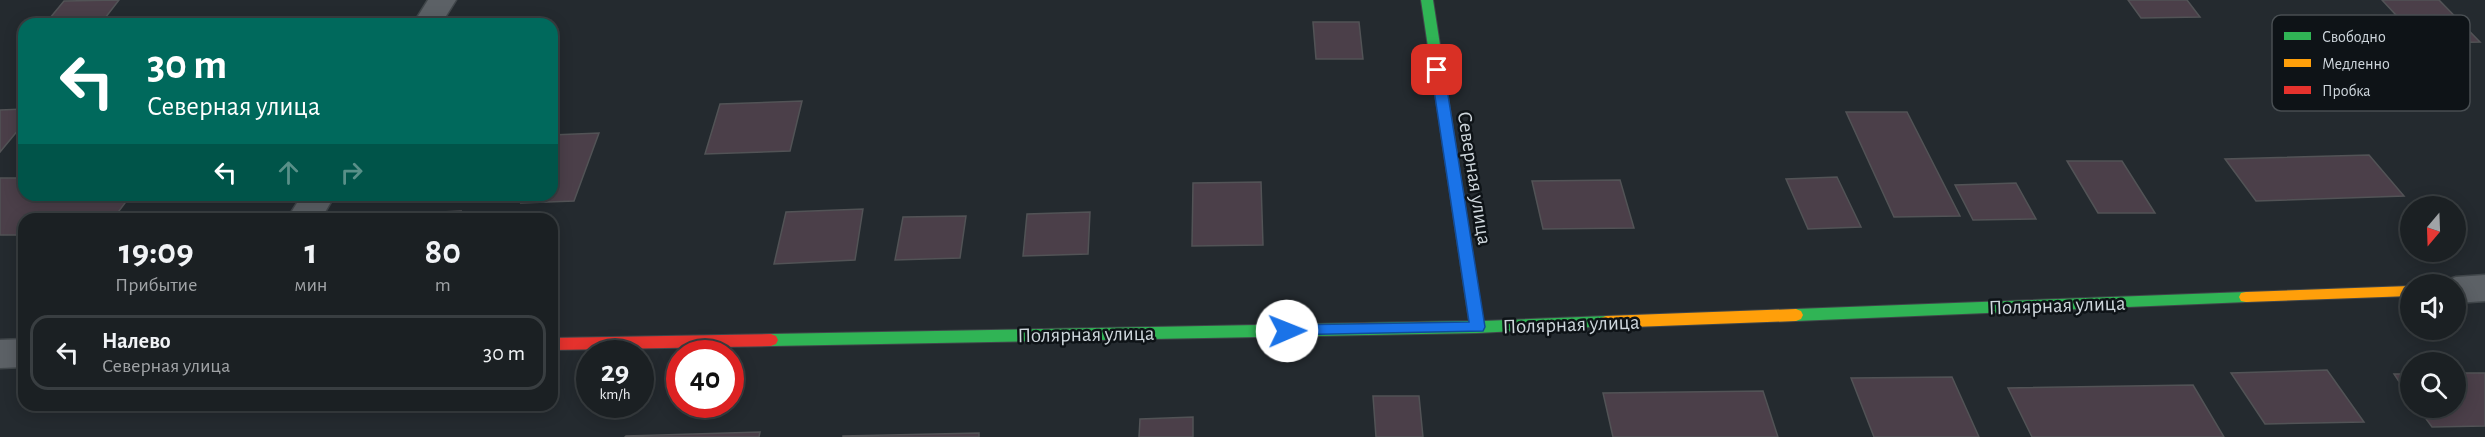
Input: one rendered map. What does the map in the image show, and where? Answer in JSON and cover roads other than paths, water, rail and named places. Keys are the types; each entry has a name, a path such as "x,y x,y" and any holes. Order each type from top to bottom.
{"street":[{"path":"431,18 442,0"},
{"name":"Северная улица","path":"1426,0 1477,327"},
{"path":"2466,289 2485,288"},
{"name":"Полярная улица","path":"558,344 1477,327 2400,291"},
{"path":"0,354 18,353"}]}
